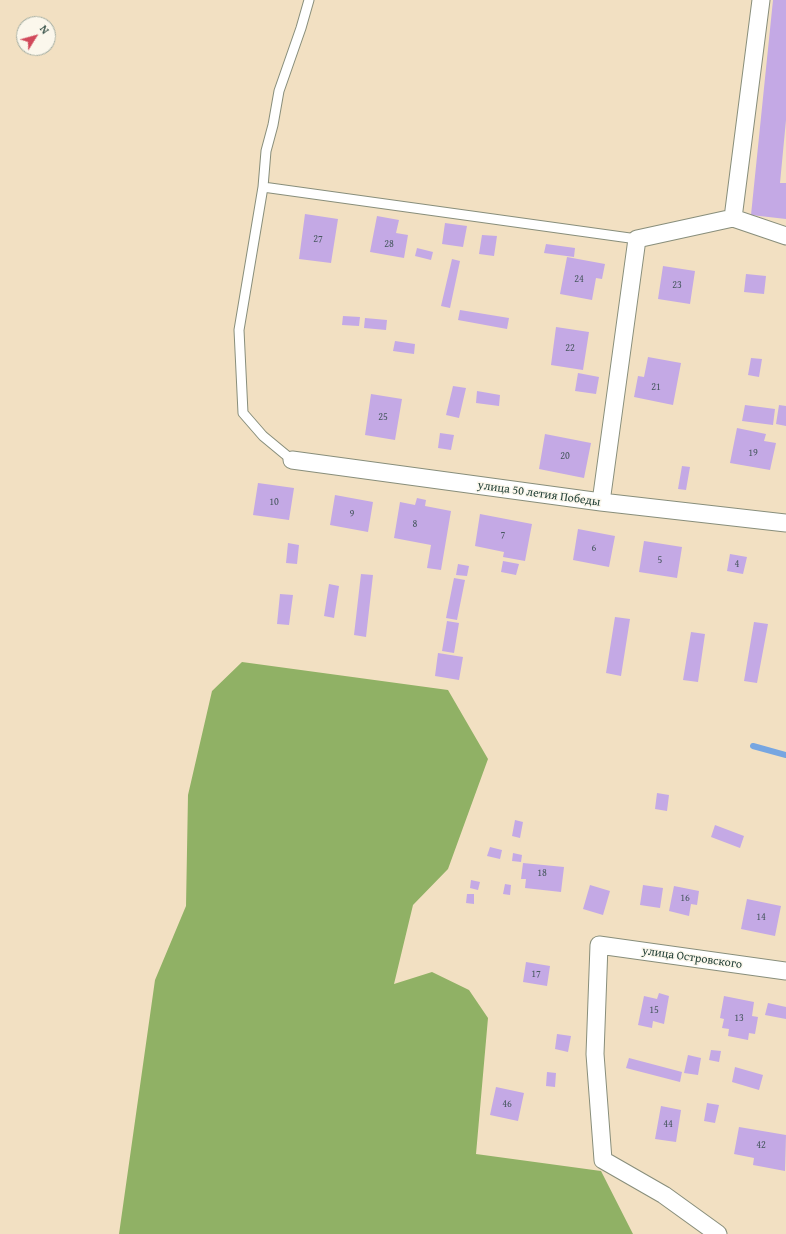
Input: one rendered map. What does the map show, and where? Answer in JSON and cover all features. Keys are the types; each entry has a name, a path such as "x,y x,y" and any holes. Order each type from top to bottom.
{"street":[{"path":"733,218 761,0"},
{"path":"601,502 637,239 733,218 786,236"},
{"name":"улица 50 летия Победы","path":"292,460 601,502 786,523"},
{"name":"улица Островского","path":"718,1234 664,1195 603,1160 595,1054 599,945 786,971"}],"lane":[{"path":"292,460 263,436 243,413 239,330 263,187 266,151 273,125 279,91 301,28 308,0"},
{"path":"263,187 637,239"}],"green space":[{"path":"242,662 448,690 488,759 448,869 413,905 394,984 432,972 469,990 488,1018 476,1154 601,1171 633,1234 119,1234 155,980 186,906 188,795 212,691"}],"building":[{"path":"773,0 786,0 786,120 780,183 786,183 786,219 751,215"},
{"path":"305,214 338,219 331,263 299,259"},
{"path":"377,216 399,220 396,233 408,235 404,258 370,252"},
{"path":"445,223 467,226 463,247 442,244"},
{"path":"482,235 497,236 494,256 479,254"},
{"path":"546,244 575,248 574,257 544,253"},
{"path":"417,248 433,252 431,260 415,256"},
{"path":"567,257 605,264 602,279 596,278 592,300 560,294"},
{"path":"452,259 460,261 450,308 441,306"},
{"path":"663,266 695,271 690,304 658,299"},
{"path":"746,274 766,276 764,294 744,292"},
{"path":"460,310 509,318 507,329 458,320"},
{"path":"343,316 360,317 359,326 342,325"},
{"path":"365,318 387,320 386,330 364,328"},
{"path":"556,327 589,332 583,370 551,365"},
{"path":"395,341 415,344 414,354 393,351"},
{"path":"648,357 681,363 673,405 634,397 638,376 644,377"},
{"path":"751,358 762,359 759,377 748,375"},
{"path":"578,373 599,377 596,394 575,391"},
{"path":"453,386 466,388 459,418 446,415"},
{"path":"477,391 500,395 499,406 476,403"},
{"path":"371,394 402,399 395,440 365,435"},
{"path":"745,405 775,409 773,425 742,421"},
{"path":"779,405 786,406 786,426 776,424"},
{"path":"737,428 766,434 764,441 776,443 770,470 730,463"},
{"path":"440,433 454,435 451,450 438,448"},
{"path":"545,434 591,443 584,478 539,469"},
{"path":"682,466 690,467 686,490 678,489"},
{"path":"258,483 294,488 289,520 253,515"},
{"path":"335,495 373,502 368,532 330,525"},
{"path":"417,498 426,500 425,506 451,511 441,570 427,568 431,545 394,538 400,502 415,505"},
{"path":"480,514 532,524 525,561 503,557 504,552 475,546"},
{"path":"578,529 615,536 609,567 573,560"},
{"path":"644,541 682,547 677,578 639,572"},
{"path":"288,543 299,545 297,564 286,563"},
{"path":"730,554 747,557 743,574 727,571"},
{"path":"503,561 519,564 516,575 501,572"},
{"path":"458,564 469,566 467,576 456,575"},
{"path":"361,574 373,575 366,637 354,635"},
{"path":"454,578 465,580 457,620 446,618"},
{"path":"329,584 339,586 334,618 324,616"},
{"path":"280,594 293,595 289,625 277,624"},
{"path":"615,617 630,619 621,676 606,673"},
{"path":"447,621 459,623 454,653 442,651"},
{"path":"754,622 768,624 757,683 744,681"},
{"path":"691,632 705,634 698,682 683,680"},
{"path":"438,653 463,657 459,680 435,676"},
{"path":"657,793 669,795 667,811 655,809"},
{"path":"515,820 523,822 520,838 512,836"},
{"path":"715,825 744,836 740,848 711,837"},
{"path":"490,847 502,850 500,859 487,856"},
{"path":"513,853 522,855 521,862 512,861"},
{"path":"523,863 564,867 561,892 525,888 526,879 521,879"},
{"path":"471,880 480,882 478,890 470,888"},
{"path":"505,884 511,885 510,895 503,894"},
{"path":"590,885 610,891 603,915 583,909"},
{"path":"643,885 663,888 660,908 640,905"},
{"path":"674,886 699,891 697,905 691,904 689,916 669,911"},
{"path":"467,894 474,894 474,904 466,903"},
{"path":"747,899 781,906 775,936 741,929"},
{"path":"526,962 550,966 547,986 523,982"},
{"path":"659,993 669,996 664,1024 653,1021 652,1028 638,1025 644,996 657,999"},
{"path":"724,996 754,1002 752,1016 758,1017 755,1034 749,1033 748,1040 728,1036 729,1029 722,1028 724,1019 720,1018"},
{"path":"768,1003 786,1007 786,1019 765,1015"},
{"path":"557,1034 571,1036 568,1052 555,1049"},
{"path":"711,1050 721,1051 719,1062 709,1060"},
{"path":"688,1055 701,1058 698,1075 684,1073"},
{"path":"629,1058 682,1072 680,1082 626,1068"},
{"path":"735,1067 763,1075 759,1090 732,1082"},
{"path":"547,1072 556,1073 555,1087 546,1086"},
{"path":"496,1087 524,1093 518,1121 490,1115"},
{"path":"707,1103 719,1105 715,1123 704,1121"},
{"path":"661,1106 681,1110 676,1142 655,1139"},
{"path":"739,1127 786,1135 785,1171 753,1165 754,1158 734,1154"}],"waterway":[{"path":"753,746 786,755"}]}
